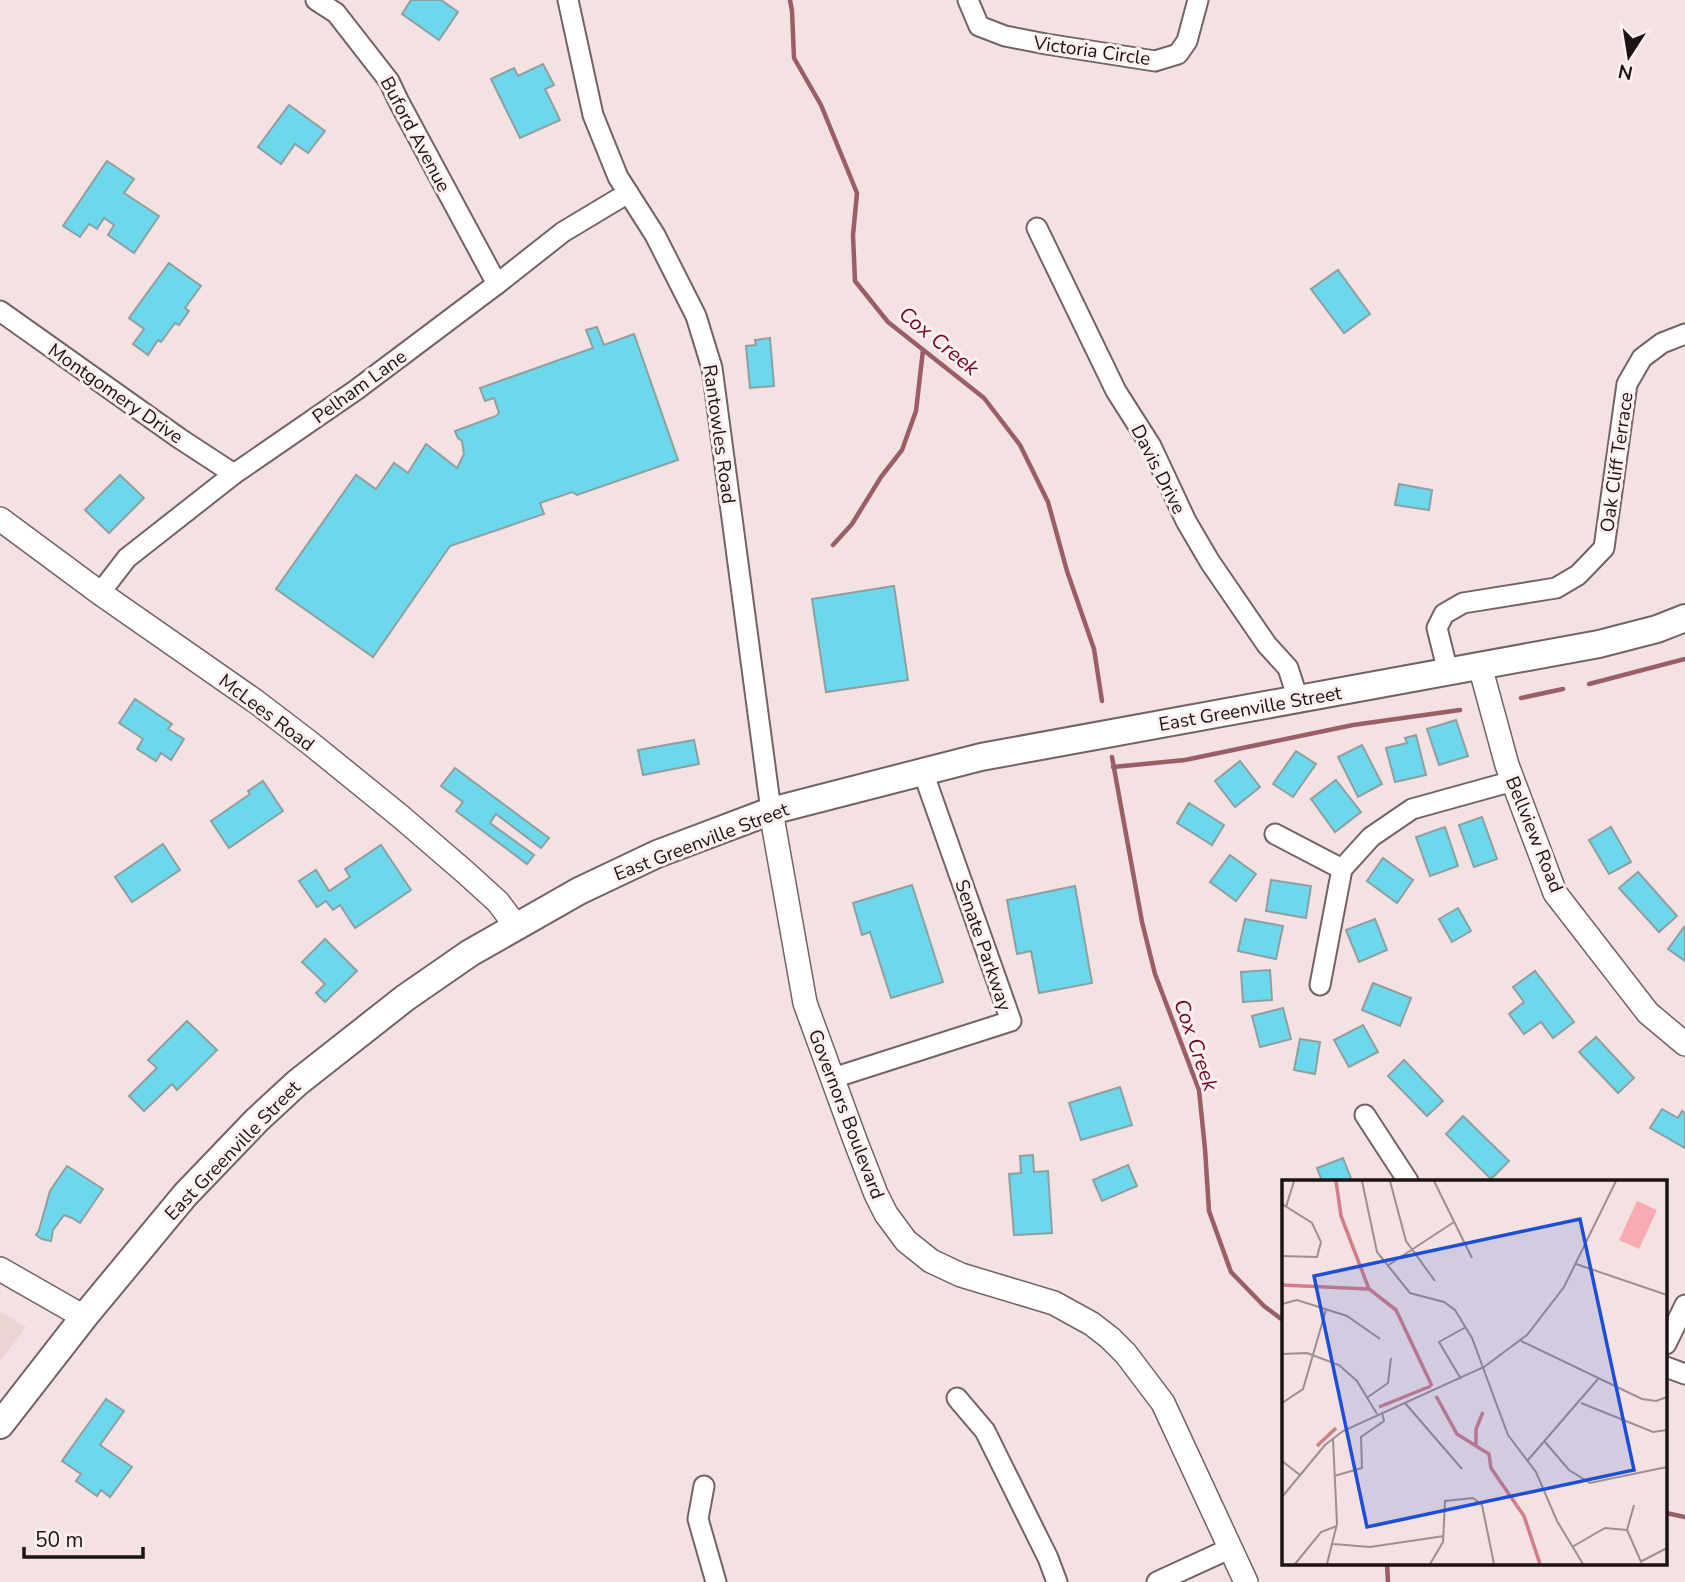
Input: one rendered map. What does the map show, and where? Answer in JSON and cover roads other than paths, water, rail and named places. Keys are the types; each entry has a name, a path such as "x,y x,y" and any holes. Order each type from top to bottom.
{"main road":[{"name":"East Greenville Street","path":"0,1425 84,1317 185,1195 297,1083 405,998 470,953 579,891 657,854 771,811 981,757 1598,644 1657,629 1685,618"}],"street":[{"name":"Buford Avenue","path":"316,0 336,13 389,81 496,284"},
{"name":"Rantowles Road","path":"569,0 593,115 618,177 655,235 696,316 712,368 771,811"},
{"name":"Victoria Circle","path":"968,0 979,26 1005,36 1155,61 1178,54 1187,41 1198,0"},
{"name":"Pelham Lane","path":"100,593 127,558 234,474 356,390 563,232 628,193"},
{"name":"Davis Drive","path":"1037,228 1116,391 1151,446 1186,521 1210,562 1253,624 1288,668 1297,699"},
{"name":"Montgomery Drive","path":"0,311 234,474"},
{"name":"Oak Cliff Terrace","path":"1448,671 1437,628 1444,614 1463,603 1556,588 1578,575 1604,548 1627,384 1642,358 1662,342 1685,334"},
{"name":"McLees Road","path":"0,519 100,593 256,701 310,743 465,872 498,902 516,926"},
{"name":"Bellview Road","path":"1480,666 1507,765 1555,893 1648,1013 1685,1044"},
{"name":"Senate Parkway","path":"832,1078 1011,1021 923,772"},
{"path":"1320,985 1342,869 1371,837 1412,808 1513,781"},
{"name":"Governors Boulevard","path":"771,811 805,1003 876,1194 886,1214 918,1251 945,1269 1054,1303 1110,1338 1126,1354 1164,1403 1246,1582"},
{"path":"1275,834 1342,869"},
{"path":"1365,1115 1407,1180"},
{"path":"0,1269 84,1317"},
{"path":"1668,1340 1685,1305"},
{"path":"1668,1368 1685,1374"},
{"path":"957,1398 985,1431 1057,1582"},
{"path":"704,1486 698,1518 716,1582"},
{"path":"1157,1582 1231,1548"}],"waterway":[{"name":"Cox Creek","path":"790,0 794,58 821,105 857,193 853,235 855,281 888,322 984,398 1020,445 1048,502 1067,571 1094,649 1102,701"},
{"path":"833,545 852,524 881,477 902,450 916,411 923,350"},
{"path":"1589,684 1685,659"},
{"path":"1521,698 1563,689"},
{"path":"1113,767 1185,760 1353,725 1460,710"},
{"name":"Cox Creek","path":"1112,757 1142,922 1155,974 1199,1090 1209,1211 1231,1272 1264,1306 1282,1320"},
{"path":"1668,1513 1685,1517"},
{"name":"Cox Creek","path":"1387,1564 1388,1582"}]}
